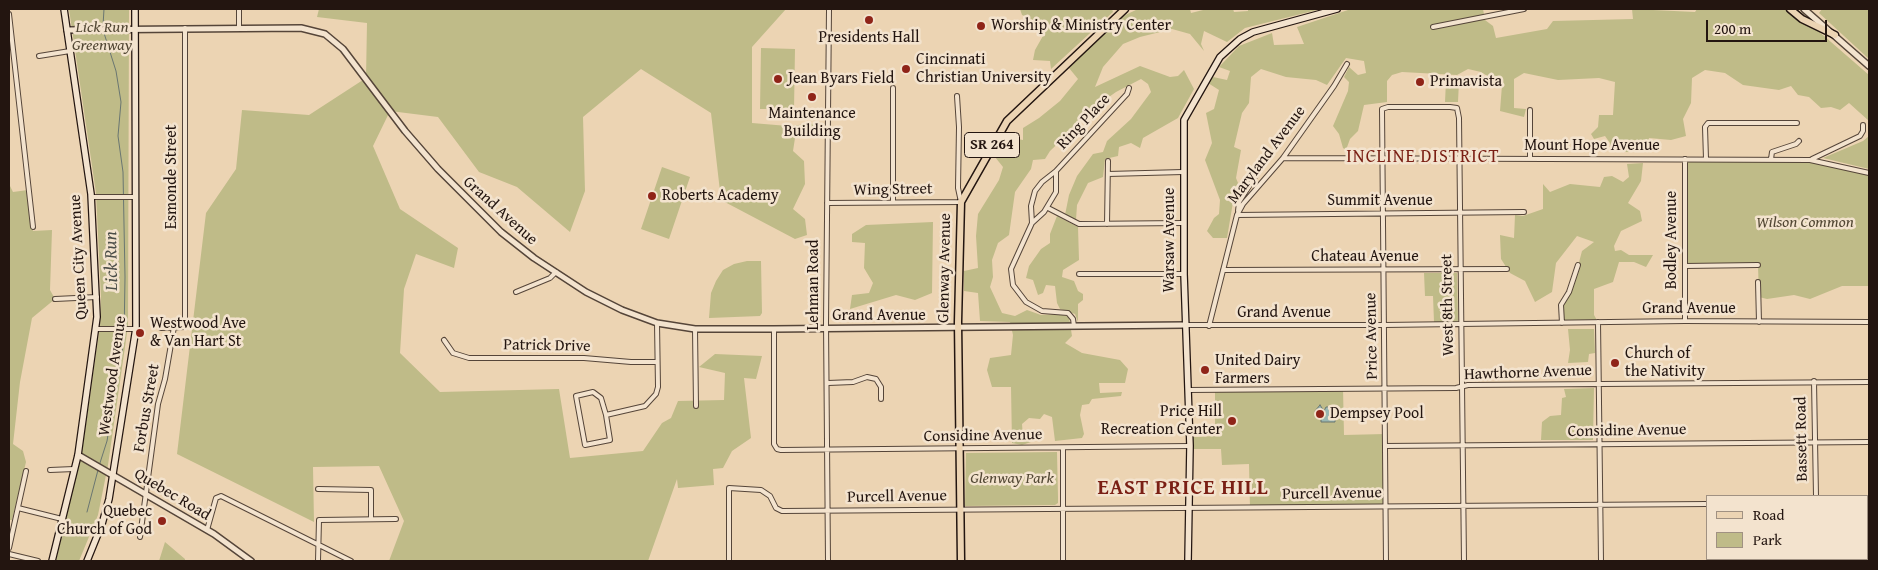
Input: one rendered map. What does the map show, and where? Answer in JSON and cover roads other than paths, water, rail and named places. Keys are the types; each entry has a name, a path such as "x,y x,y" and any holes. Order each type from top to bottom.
{"main road":[{"name":"Queen City Avenue","path":"52,561 78,455 96,329 97,297 91,197 64,9"},
{"name":"Westwood Avenue","path":"87,561 106,512 114,474 136,329 135,9"},
{"name":"Glenway Avenue","path":"961,561 958,328 961,202 1007,121 1125,9"},
{"name":"Warsaw Avenue","path":"1188,561 1190,446 1183,223 1184,120 1226,51 1248,34 1337,9"},
{"path":"1790,9 1802,19 1835,36"}],"street":[{"path":"239,9 239,28"},
{"name":"Lehman Road","path":"828,561 828,383 826,329 829,9"},
{"path":"1433,27 1524,9"},
{"path":"1804,9 1869,66"},
{"path":"9,14 11,59 33,227"},
{"name":"Esmonde Street","path":"174,327 185,327 185,28"},
{"name":"Grand Avenue","path":"67,30 302,28 318,31 331,38 343,49 422,151 462,196 501,232 556,272 604,302 657,323 696,329 826,329 1685,321 1869,322"},
{"path":"9,35 10,42"},
{"path":"39,56 70,51"},
{"name":"Maryland Avenue","path":"1209,326 1237,215 1246,199 1283,158 1334,86 1346,64"},
{"path":"893,88 893,202"},
{"name":"Ring Place","path":"1032,223 1031,206 1035,191 1127,94 1129,88"},
{"path":"957,96 959,127 958,188 961,202"},
{"name":"West 8th Street","path":"1382,110 1388,107 1457,108 1464,561"},
{"name":"Price Avenue","path":"1382,110 1386,561"},
{"path":"1530,110 1530,158"},
{"path":"1706,159 1706,124 1796,123"},
{"path":"1810,160 1860,136 1863,131 1863,125"},
{"path":"1770,159 1772,152 1796,144 1799,141"},
{"path":"1237,215 1239,202 1267,153"},
{"name":"Mount Hope Avenue","path":"1283,158 1810,160 1869,173"},
{"name":"Bodley Avenue","path":"1685,159 1685,321"},
{"path":"1107,224 1108,161"},
{"name":"Ring Place","path":"1056,171 1057,188 1048,208 1032,223 1012,264 1011,275 1014,285 1022,298 1037,309 1047,313 1068,313 1074,320 1074,326"},
{"path":"1108,174 1183,172"},
{"path":"91,197 135,197"},
{"name":"Wing Street","path":"827,203 961,202"},
{"path":"1048,208 1074,224 1183,223"},
{"name":"Summit Avenue","path":"1237,215 1524,212"},
{"path":"1562,323 1561,305 1569,292 1578,265"},
{"path":"1685,266 1758,265"},
{"name":"Chateau Avenue","path":"1223,270 1507,269"},
{"path":"516,292 550,278 556,272"},
{"path":"1079,274 1184,274"},
{"path":"1758,282 1759,322"},
{"path":"55,299 97,297"},
{"path":"1598,322 1601,561"},
{"path":"606,415 645,406 653,399 658,387 657,323"},
{"path":"161,328 174,327"},
{"name":"Forbus Street","path":"140,536 158,404 165,379 174,327"},
{"path":"96,329 136,329"},
{"path":"696,329 696,406"},
{"name":"Considine Avenue","path":"774,329 774,444 776,448 828,450 1190,446"},
{"name":"Patrick Drive","path":"444,340 453,353 469,358 584,358 657,362"},
{"path":"828,383 853,382 867,377 876,379 881,387 881,399"},
{"name":"Hawthorne Avenue","path":"1188,390 1814,381 1869,382"},
{"name":"Bassett Road","path":"1814,381 1816,495"},
{"path":"593,392 601,398 606,415 610,440 585,445 576,396 593,392"},
{"name":"Considine Avenue","path":"1385,446 1869,442"},
{"path":"1063,448 1063,561"},
{"name":"Quebec Road","path":"78,455 114,474 207,530 251,561"},
{"path":"50,470 74,469"},
{"path":"9,548 26,471"},
{"name":"Purcell Avenue","path":"729,561 728,488 761,490 770,496 776,508 780,510 1706,504"},
{"path":"318,489 372,490 371,519"},
{"path":"207,530 216,498 223,497 287,531 319,544 351,561"},
{"path":"18,508 62,519"},
{"path":"318,561 319,520 396,519"},
{"path":"9,554 38,561"}],"water":[{"path":"1320,405 1324,411 1326,407 1335,407 1335,422 1321,422 1321,418 1325,417 1317,418 1315,411"}],"waterway":[{"name":"Lick Run","path":"103,26 104,9"},
{"name":"Lick Run","path":"99,466 107,441 124,339 125,277 123,172 118,136 121,102 116,71 104,33"},
{"name":"Lick Run","path":"87,512 98,470"}],"place":[{"name":"Presidents Hall","path":"869,20"},
{"name":"Worship & Ministry Center","path":"981,26"},
{"name":"Cincinnati Christian University","path":"906,69"},
{"name":"Jean Byars Field","path":"778,79"},
{"name":"Primavista","path":"1420,82"},
{"name":"Maintenance Building","path":"812,97"},
{"name":"Roberts Academy","path":"652,196"},
{"name":"Westwood Ave & Van Hart St","path":"140,333"},
{"name":"Church of the Nativity","path":"1615,363"},
{"name":"United Dairy Farmers","path":"1205,370"},
{"name":"Dempsey Pool","path":"1320,414"},
{"name":"Price Hill Recreation Center","path":"1232,421"},
{"name":"Quebec Church of God","path":"162,521"}],"district":[{"name":"INCLINE DISTRICT","path":"1423,157"},
{"name":"EAST PRICE HILL","path":"1183,489"}],"park label":[{"name":"Lick Run Greenway","path":"102,37"},
{"name":"Wilson Common","path":"1805,223"},
{"name":"Glenway Park","path":"1012,479"}]}
